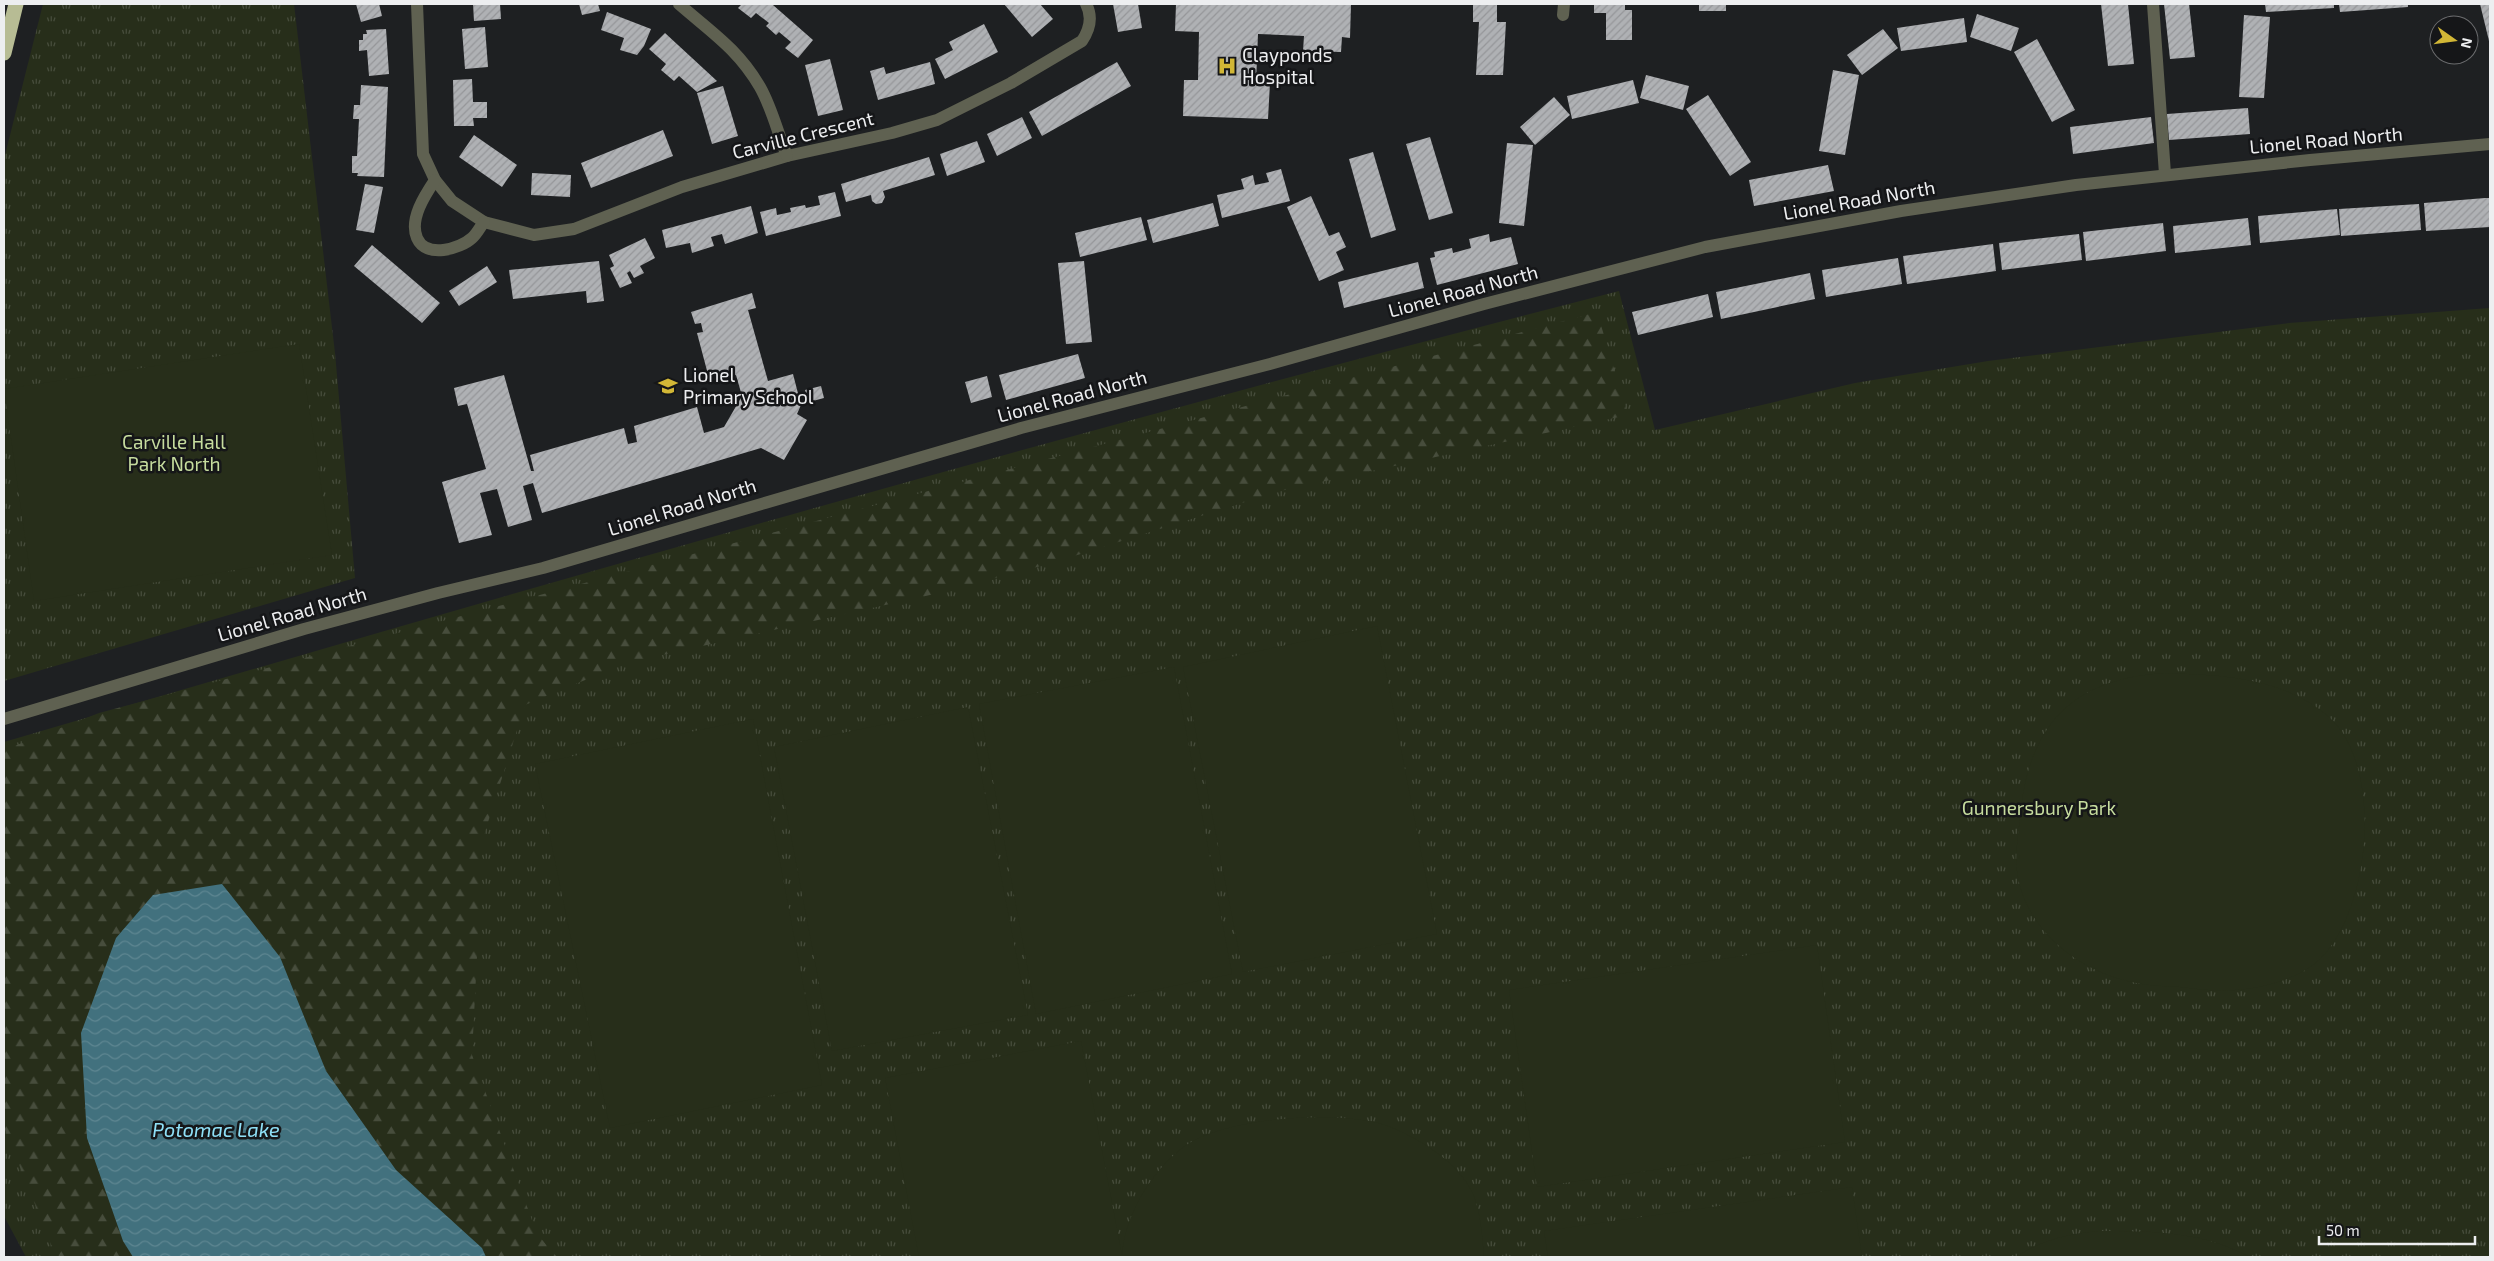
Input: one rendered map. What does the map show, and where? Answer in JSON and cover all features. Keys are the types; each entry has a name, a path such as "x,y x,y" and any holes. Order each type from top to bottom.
{"highway":[{"path":"4,53 16,4"}],"street":[{"name":"Carville Crescent","path":"417,4 423,154 435,180 452,202 484,222 534,235 574,229 682,187 787,156 892,133 937,120 1011,83 1082,40 1088,32 1090,22 1086,4"},
{"path":"679,4 711,29 738,56 760,88 787,156"},
{"path":"2153,4 2165,174"},
{"name":"Lionel Road North","path":"4,719 304,629 438,593 544,568 1021,428 1277,362 1484,304 1705,247 1990,196 2165,174 2490,144"},
{"path":"435,180 422,199 415,227 417,239 425,246 438,251 452,248 472,238 484,222"}],"green space":[{"name":"Carville Hall Park North","path":"43,4 294,4 335,353 355,578 4,681 4,159"},
{"name":"Gunnersbury Park","path":"1619,291 1655,430 1855,383 1988,361 2289,323 2490,308 2490,1257 26,1257 4,1216 4,742 810,509 1214,398"},
{"path":"1597,312 1628,415 1280,491 1052,563 930,595 626,663 525,705 483,838 472,1055 537,1234 557,1257 486,1257 482,1248 396,1170 326,1071 280,957 222,884 153,895 116,938 87,1138 123,1241 133,1257 56,1257 4,1127 4,750 99,713"},
{"path":"299,344 332,555 34,601 4,389"},
{"path":"1377,626 1437,934 1243,972 1183,667"},
{"path":"1174,667 1232,974 1036,1014 979,704"},
{"path":"2164,673 2229,677 2272,686 2311,704 2329,717 2346,739 2358,769 2364,802 2364,838 2360,874 2351,907 2337,937 2320,959 2302,972 2291,977 2269,985 2221,991 2156,986 2113,977 2094,969 2059,946 2033,915 2024,897 2016,862 2020,818 2025,786 2033,757 2045,733 2060,713 2080,697 2103,685 2131,677"},
{"path":"968,707 1028,1015 832,1051 774,747"},
{"path":"753,719 822,1085 610,1128 535,764"},
{"path":"1817,945 1845,1142 1537,1187 1509,990"},
{"path":"1081,1041 1122,1255 1129,1224 1147,1186 1165,1164 1185,1146 1204,1136 1227,1128 1283,1119 1312,1117 1364,1120 1385,1125 1423,1143 1447,1161 1466,1182 1476,1201 1484,1257 919,1257 885,1078"},
{"path":"1852,1187 1862,1257 1548,1257 1544,1231"},
{"path":"2098,1231 2156,1232 2195,1237 2232,1248 2249,1257 2016,1257 2045,1242 2076,1234"}],"water":[{"name":"Potomac Lake","path":"222,884 280,957 326,1071 396,1170 482,1248 486,1257 133,1257 123,1241 87,1138 81,1033 116,938 153,895"}],"building":[{"path":"356,4 379,4 382,16 361,22"},
{"path":"473,4 500,4 501,19 474,21"},
{"path":"579,4 598,4 600,11 582,15"},
{"path":"742,4 775,4 773,5 813,40 798,58 785,48 791,42 779,32 776,35 766,26 769,23 756,13 751,18 738,8"},
{"path":"1004,4 1040,4 1053,19 1032,37"},
{"path":"1113,4 1138,4 1142,28 1118,32"},
{"name":"Clayponds Hospital","path":"1176,4 1351,4 1350,38 1342,37 1341,52 1303,51 1304,36 1258,34 1256,83 1270,83 1268,119 1183,116 1184,80 1198,80 1199,32 1175,31"},
{"path":"1473,4 1497,4 1497,22 1506,22 1503,75 1476,75 1479,22 1473,22"},
{"path":"1594,4 1625,4 1625,10 1632,10 1632,40 1606,40 1606,13 1594,13"},
{"path":"1699,4 1726,4 1726,11 1699,11"},
{"path":"2101,4 2128,4 2134,64 2108,66"},
{"path":"2164,4 2189,4 2195,57 2170,59"},
{"path":"2265,4 2334,4 2334,8 2266,12"},
{"path":"2339,4 2408,4 2408,7 2340,12"},
{"path":"2480,4 2490,4 2490,45"},
{"path":"607,12 651,29 644,46 637,55 620,50 624,38 601,30"},
{"path":"1977,14 2019,28 2011,51 1970,37"},
{"path":"2244,15 2270,17 2264,98 2239,97"},
{"path":"1964,18 1967,42 1901,51 1897,28"},
{"path":"984,24 998,52 945,79 935,59 953,50 949,42"},
{"path":"485,27 488,67 465,69 462,29"},
{"path":"386,29 389,74 369,76 367,50 359,51 359,40 363,40 363,34 367,34 366,30"},
{"path":"1883,29 1898,48 1862,75 1847,55"},
{"path":"665,33 717,81 697,92 679,76 674,81 661,70 666,64 649,49"},
{"path":"2037,39 2075,110 2052,122 2014,52"},
{"path":"830,59 843,110 818,116 805,65"},
{"path":"930,62 935,84 878,100 870,71 884,67 886,74"},
{"path":"1117,62 1131,86 1042,136 1029,112"},
{"path":"1833,70 1859,75 1845,155 1819,151"},
{"path":"1646,75 1689,86 1683,110 1640,98"},
{"path":"472,79 473,102 487,102 487,118 473,118 474,126 454,126 453,80"},
{"path":"1633,80 1639,103 1572,119 1567,96"},
{"path":"361,85 388,87 384,177 357,176 358,173 352,173 352,156 357,156 359,119 353,119 354,105 360,105"},
{"path":"723,86 738,136 712,144 697,93"},
{"path":"1708,95 1751,162 1730,176 1686,109"},
{"path":"1554,97 1570,115 1535,145 1520,127"},
{"path":"2248,108 2250,134 2169,140 2167,114"},
{"path":"1022,117 1032,138 997,156 987,134"},
{"path":"2151,117 2154,143 2073,154 2070,127"},
{"path":"663,130 673,156 591,188 581,163"},
{"path":"474,135 517,165 502,187 459,157"},
{"path":"1430,137 1453,213 1429,220 1406,144"},
{"path":"977,141 985,162 947,176 940,154"},
{"path":"1507,143 1533,145 1524,226 1499,223"},
{"path":"1373,152 1396,230 1371,238 1349,159"},
{"path":"929,157 935,175 883,191 885,197 882,203 876,204 872,201 871,195 846,202 841,184"},
{"path":"1828,165 1834,191 1754,206 1749,180"},
{"path":"1281,169 1290,201 1222,218 1217,195 1244,189 1241,179 1253,175 1255,185 1269,182 1266,173"},
{"path":"532,173 571,175 570,197 531,195"},
{"path":"365,184 383,187 374,233 356,230"},
{"path":"835,192 841,216 766,236 760,212 776,208 777,215 791,212 790,208 805,205 806,208 820,205 818,196"},
{"path":"1311,196 1329,236 1339,232 1346,247 1336,252 1344,270 1319,281 1287,207"},
{"path":"2490,198 2490,227 2426,231 2424,203"},
{"path":"1213,203 1219,226 1153,243 1147,220"},
{"path":"2419,204 2421,230 2341,236 2339,209"},
{"path":"751,206 758,233 725,244 722,234 711,237 714,246 692,253 690,243 666,248 662,230"},
{"path":"2337,209 2340,235 2260,243 2258,216"},
{"path":"1141,217 1147,240 1080,257 1075,233"},
{"path":"2248,218 2251,245 2175,253 2173,226"},
{"path":"2163,223 2166,251 2086,261 2083,232"},
{"path":"1489,234 1490,242 1511,237 1518,264 1437,285 1430,258 1435,257 1434,252 1452,248 1453,253 1471,248 1469,239"},
{"path":"2079,234 2082,260 2002,270 1999,243"},
{"path":"645,238 655,258 640,266 644,273 634,278 630,271 627,273 632,283 620,288 610,268 614,266 609,255"},
{"path":"1993,244 1996,271 1907,284 1903,256"},
{"path":"372,245 440,303 422,323 354,266"},
{"path":"1898,258 1902,284 1826,297 1822,270"},
{"path":"599,261 604,301 587,303 586,291 513,299 509,270"},
{"path":"1084,261 1092,342 1066,344 1058,263"},
{"path":"1418,262 1424,288 1344,308 1338,282"},
{"path":"487,266 497,282 459,306 449,291"},
{"path":"1810,273 1815,299 1721,319 1716,292"},
{"path":"752,293 756,308 748,310 768,381 793,374 801,405 797,414 807,420 784,460 761,448 542,513 533,483 523,486 532,520 508,527 497,489 480,493 492,535 459,543 442,482 486,469 467,404 458,406 454,388 504,375 531,471 534,471 530,455 624,428 628,444 637,442 634,426 697,407 704,433 724,427 742,396 736,375 710,382 697,333 703,332 701,323 695,324 691,312"},
{"path":"1708,294 1713,317 1638,335 1632,312"},
{"path":"1078,354 1085,378 1006,400 999,375"},
{"path":"987,376 992,397 971,403 965,382"},
{"path":"821,386 824,398 809,402 805,390"}],"place":[{"name":"Clayponds Hospital","path":"1227,66"},
{"name":"Lionel Primary School","path":"668,386"}]}
